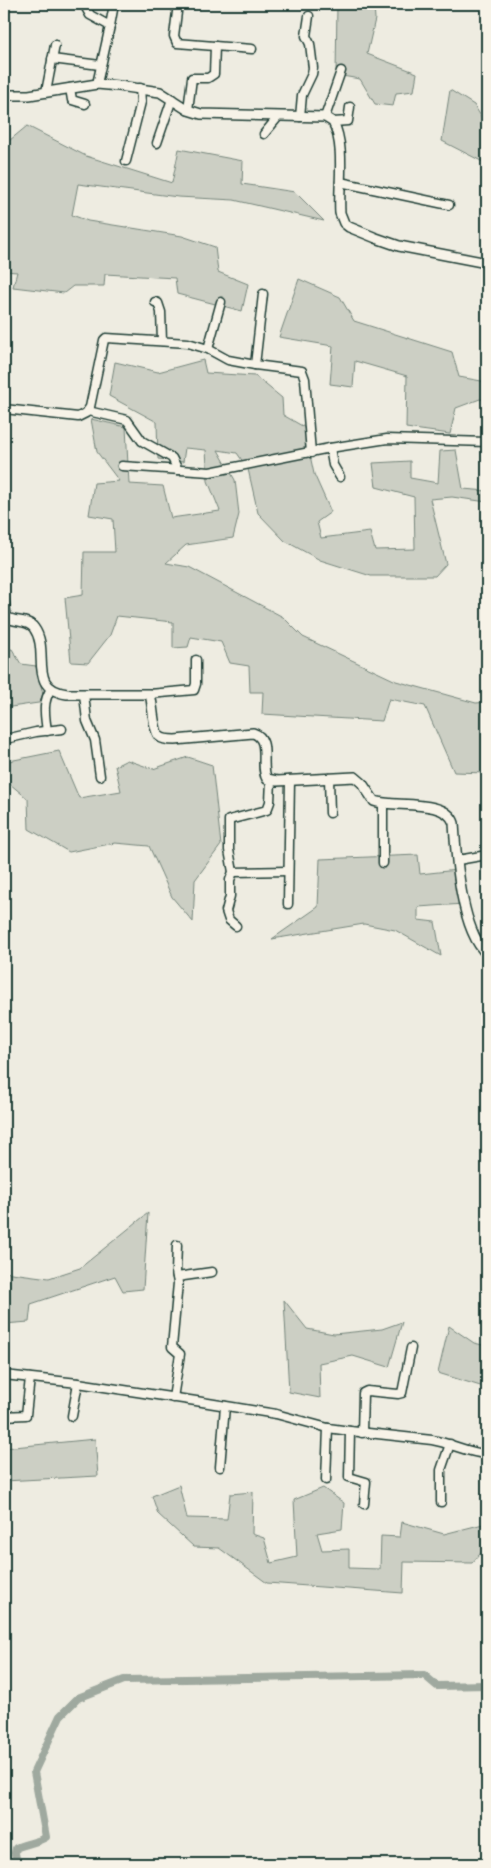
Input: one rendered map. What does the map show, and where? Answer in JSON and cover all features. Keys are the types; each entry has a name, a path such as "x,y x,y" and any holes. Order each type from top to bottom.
{"street":[{"path":"84,4 90,15 110,26"},
{"path":"98,84 100,65 114,4"},
{"path":"178,4 174,29 175,41 182,45 252,49"},
{"path":"300,117 302,95 313,68 310,44 306,36 310,16"},
{"path":"46,92 56,45"},
{"path":"188,110 192,78 208,78 214,74 215,46"},
{"path":"52,59 100,65"},
{"path":"329,120 341,71"},
{"path":"4,95 29,95 98,84 160,92 188,110 201,114 300,117 348,121 350,107"},
{"path":"70,88 72,100 85,104"},
{"path":"126,161 141,102 140,88"},
{"path":"157,142 172,99"},
{"path":"264,134 278,117"},
{"path":"329,120 336,127 340,149 340,213 344,223 349,227 399,246 487,263"},
{"path":"340,182 449,205"},
{"path":"255,365 263,294"},
{"path":"155,302 161,309 162,341"},
{"path":"208,349 220,302"},
{"path":"4,408 78,417 90,407 104,340 109,337 188,343 208,349 228,360 302,371 305,380 311,453"},
{"path":"88,410 127,420 142,441 172,458 178,470"},
{"path":"122,466 210,472 386,439 487,442"},
{"path":"330,448 333,465 340,477"},
{"path":"4,601 6,617 9,620 26,622 35,629 39,640 41,667 47,684 51,689 62,693 150,694 194,690 196,684 196,660"},
{"path":"47,731 45,706 46,696 51,689"},
{"path":"84,694 87,721 95,740 100,776"},
{"path":"150,694 154,708 156,730 159,736 164,739 175,740 248,733 258,734 263,743 265,776 267,779 290,780 350,777 358,779 374,801 383,804 419,805 448,814 454,823 464,911 476,938 487,954"},
{"path":"10,738 62,729"},
{"path":"329,778 330,813"},
{"path":"236,926 229,920 226,911 230,896 230,880 233,872 229,850 229,820 234,817 267,810 272,780"},
{"path":"288,904 290,780"},
{"path":"383,804 383,863"},
{"path":"458,860 487,855"},
{"path":"233,872 288,871"},
{"path":"173,1398 180,1354 172,1347 178,1283 177,1245"},
{"path":"177,1277 212,1272"},
{"path":"362,1433 363,1393 367,1391 402,1393 411,1348"},
{"path":"4,1375 78,1382 276,1414 328,1428 424,1438 450,1444 467,1451 487,1454"},
{"path":"4,1416 26,1415 30,1378"},
{"path":"72,1416 78,1382"},
{"path":"220,1467 226,1406"},
{"path":"326,1480 328,1428"},
{"path":"350,1431 350,1477 366,1482 364,1504"},
{"path":"441,1502 441,1470 450,1444"}],"shaded area":[{"path":"337,4 374,4 375,19 367,54 417,73 414,91 396,93 393,106 375,104 360,79 336,75"},
{"path":"450,90 474,105 487,126 487,164 442,141"},
{"path":"27,126 86,156 172,183 179,149 243,161 242,184 295,192 324,221 234,200 178,197 78,184 72,215 88,221 182,236 215,247 218,272 248,284 242,311 177,294 175,278 105,274 104,286 73,286 64,293 13,287 17,272 4,271 4,145"},
{"path":"299,279 340,297 354,321 452,352 459,377 487,382 487,400 480,399 456,408 450,434 406,428 407,376 355,361 353,387 330,384 333,346 279,337"},
{"path":"203,360 206,373 255,376 282,398 283,415 304,427 314,474 331,512 317,522 321,538 370,532 375,550 415,549 414,497 376,487 373,463 410,461 410,478 438,483 440,451 456,450 463,489 487,491 487,502 452,497 430,499 446,564 435,576 371,576 320,560 285,541 258,513 248,469 237,453 218,450 235,480 239,514 233,538 186,545 166,563 189,567 283,617 303,637 396,681 476,703 487,702 487,773 454,772 425,706 389,699 382,721 262,714 263,692 250,692 249,666 230,663 221,642 191,637 188,647 173,648 173,622 117,616 110,635 88,663 71,662 65,598 83,595 84,552 115,552 113,519 89,515 94,483 119,481 97,452 91,419 126,427 129,484 163,486 171,518 220,511 208,481 206,450 185,448 183,462 158,459 157,422 109,396 115,362 158,372"},
{"path":"12,649 21,664 36,666 45,702 4,708 4,650"},
{"path":"59,751 79,798 121,791 115,766 127,760 153,769 188,757 212,765 221,845 195,880 193,922 172,897 149,846 115,843 69,852 29,829 28,799 4,779 4,762"},
{"path":"418,855 420,874 457,870 464,904 418,907 418,920 435,922 441,956 395,930 364,924 272,939 318,907 320,859"},
{"path":"148,1213 143,1289 123,1291 115,1276 31,1304 29,1322 4,1324 4,1272 49,1278 80,1268"},
{"path":"284,1300 307,1329 334,1334 382,1329 402,1322 389,1367 353,1356 319,1363 320,1398 289,1392"},
{"path":"449,1326 474,1343 487,1346 487,1388 438,1373"},
{"path":"95,1439 98,1476 4,1481 4,1448"},
{"path":"179,1485 187,1518 227,1519 230,1494 253,1492 252,1534 264,1538 271,1563 297,1557 294,1500 323,1488 344,1503 342,1529 317,1533 322,1550 349,1549 349,1568 380,1569 381,1536 400,1537 402,1522 444,1534 487,1523 487,1546 472,1563 404,1562 403,1593 267,1583 219,1548 194,1547 158,1514 152,1496"}],"waterway":[{"path":"17,1864 16,1848 46,1837 34,1772 60,1716 78,1698 124,1680 424,1675 437,1686 487,1685"}]}
